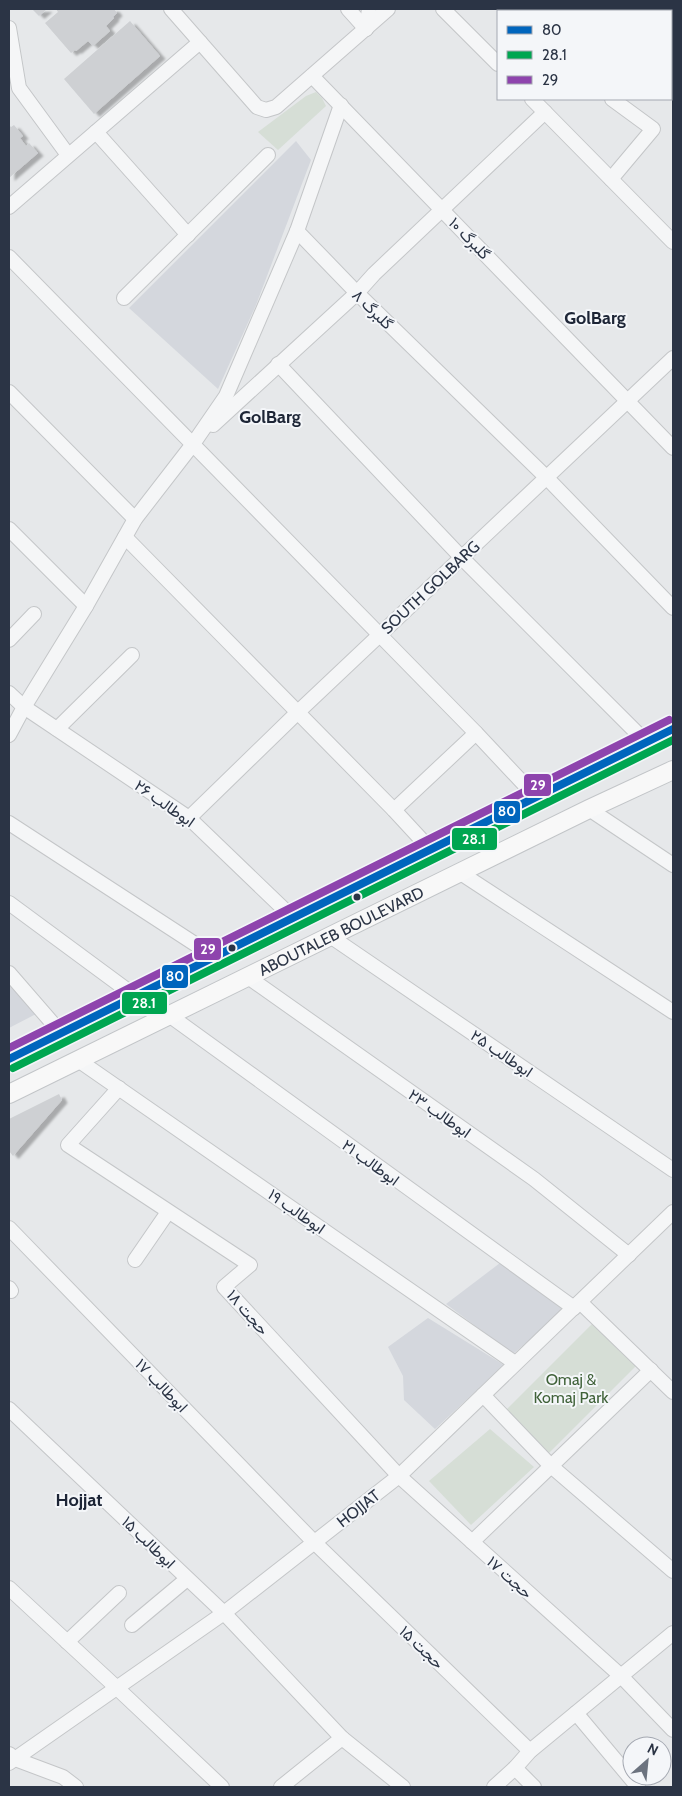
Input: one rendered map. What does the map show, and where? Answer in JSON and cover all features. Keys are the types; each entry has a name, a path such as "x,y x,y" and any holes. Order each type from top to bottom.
{"main road":[{"name":"ABOUTALEB BOULEVARD","path":"9,1059 673,729"},
{"name":"ABOUTALEB BOULEVARD","path":"9,1094 459,872 673,770"}],"street":[{"path":"171,9 257,107 266,110 276,107 388,9"},
{"path":"348,9 366,30"},
{"path":"366,30 369,9"},
{"path":"443,9 497,63"},
{"path":"9,28 20,88 68,155"},
{"path":"9,207 200,42"},
{"name":"گلبرگ ۱۰","path":"312,76 673,448"},
{"path":"533,100 673,242"},
{"path":"611,178 653,129 613,100"},
{"path":"9,735 86,606 135,519 193,444 226,396 297,231 341,105"},
{"path":"193,444 356,293 545,112"},
{"path":"96,132 188,234"},
{"path":"124,298 268,155"},
{"name":"گلبرگ ۸","path":"297,231 356,293 547,478 673,608"},
{"path":"9,257 476,733 536,797"},
{"name":"SOUTH GOLBARG","path":"189,818 298,712 673,358"},
{"path":"278,364 462,558 646,742"},
{"path":"9,392 135,519"},
{"path":"9,529 86,606"},
{"path":"125,537 394,810 430,849"},
{"path":"9,640 34,614"},
{"path":"57,730 132,655"},
{"name":"ابوطالب ۲۶","path":"9,693 24,708 189,818 292,917"},
{"path":"394,810 476,733"},
{"path":"589,809 673,865"},
{"path":"9,823 215,956"},
{"path":"459,872 673,1012"},
{"path":"9,903 135,996"},
{"name":"ابوطالب ۲۵","path":"330,936 673,1170"},
{"path":"9,973 61,1033"},
{"name":"ابوطالب ۲۳","path":"248,977 534,1179 629,1255"},
{"name":"ابوطالب ۲۱","path":"168,1016 577,1305 651,1370 673,1392"},
{"name":"ابوطالب ۱۹","path":"78,1060 515,1363"},
{"name":"حجت ۱۸","path":"119,1088 68,1146 250,1265 224,1287 399,1476"},
{"path":"136,1260 168,1212"},
{"name":"HOJJAT","path":"11,1758 117,1688 224,1613 399,1476 673,1212"},
{"name":"ابوطالب ۱۷","path":"9,1228 314,1542"},
{"path":"472,1542 651,1370"},
{"path":"483,1395 551,1466 673,1571"},
{"name":"ابوطالب ۱۵","path":"9,1409 224,1613 342,1738 403,1787"},
{"name":"حجت ۱۷","path":"399,1476 621,1676 673,1730"},
{"name":"حجت ۱۵","path":"314,1542 530,1751"},
{"path":"132,1625 188,1579"},
{"path":"9,1588 222,1787"},
{"path":"68,1642 119,1593"},
{"path":"494,1787 530,1751 673,1633"},
{"path":"576,1713 638,1787"},
{"path":"281,1787 342,1738"},
{"path":"11,1758 63,1776 76,1787"},
{"path":"515,1768 534,1787"}],"shaded area":[{"path":"296,141 311,160 256,305 218,389 129,308"},
{"path":"9,981 36,1014 9,1028"},
{"path":"500,1263 565,1309 513,1354 446,1304"},
{"path":"428,1318 504,1365 435,1429 404,1400 403,1376 388,1347"}],"green space":[{"path":"316,92 326,106 278,150 258,132 306,96"},
{"name":"Omaj & Komaj Park","path":"593,1323 636,1366 549,1453 506,1410"},
{"name":"Omaj & Komaj Park","path":"490,1429 534,1467 471,1525 429,1481"}],"building":[{"path":"32,9 47,9 39,16"},
{"path":"56,9 114,9 117,13 106,26 110,31 93,46 88,41 71,53 45,23 58,12"},
{"path":"130,21 160,56 94,114 64,79"},
{"path":"9,125 11,127 14,125 23,136 20,138 26,146 29,143 38,153 9,178"},
{"path":"59,1094 62,1100 13,1156 9,1151 9,1119"}],"transit line":[{"name":"29","path":"9,1048 669,720"},
{"name":"80","path":"9,1059 673,729"},
{"name":"28.1","path":"13,1068 673,740"}],"district":[{"name":"GolBarg","path":"595,318"},
{"name":"GolBarg","path":"270,417"},
{"name":"Hojjat","path":"79,1500"}]}
